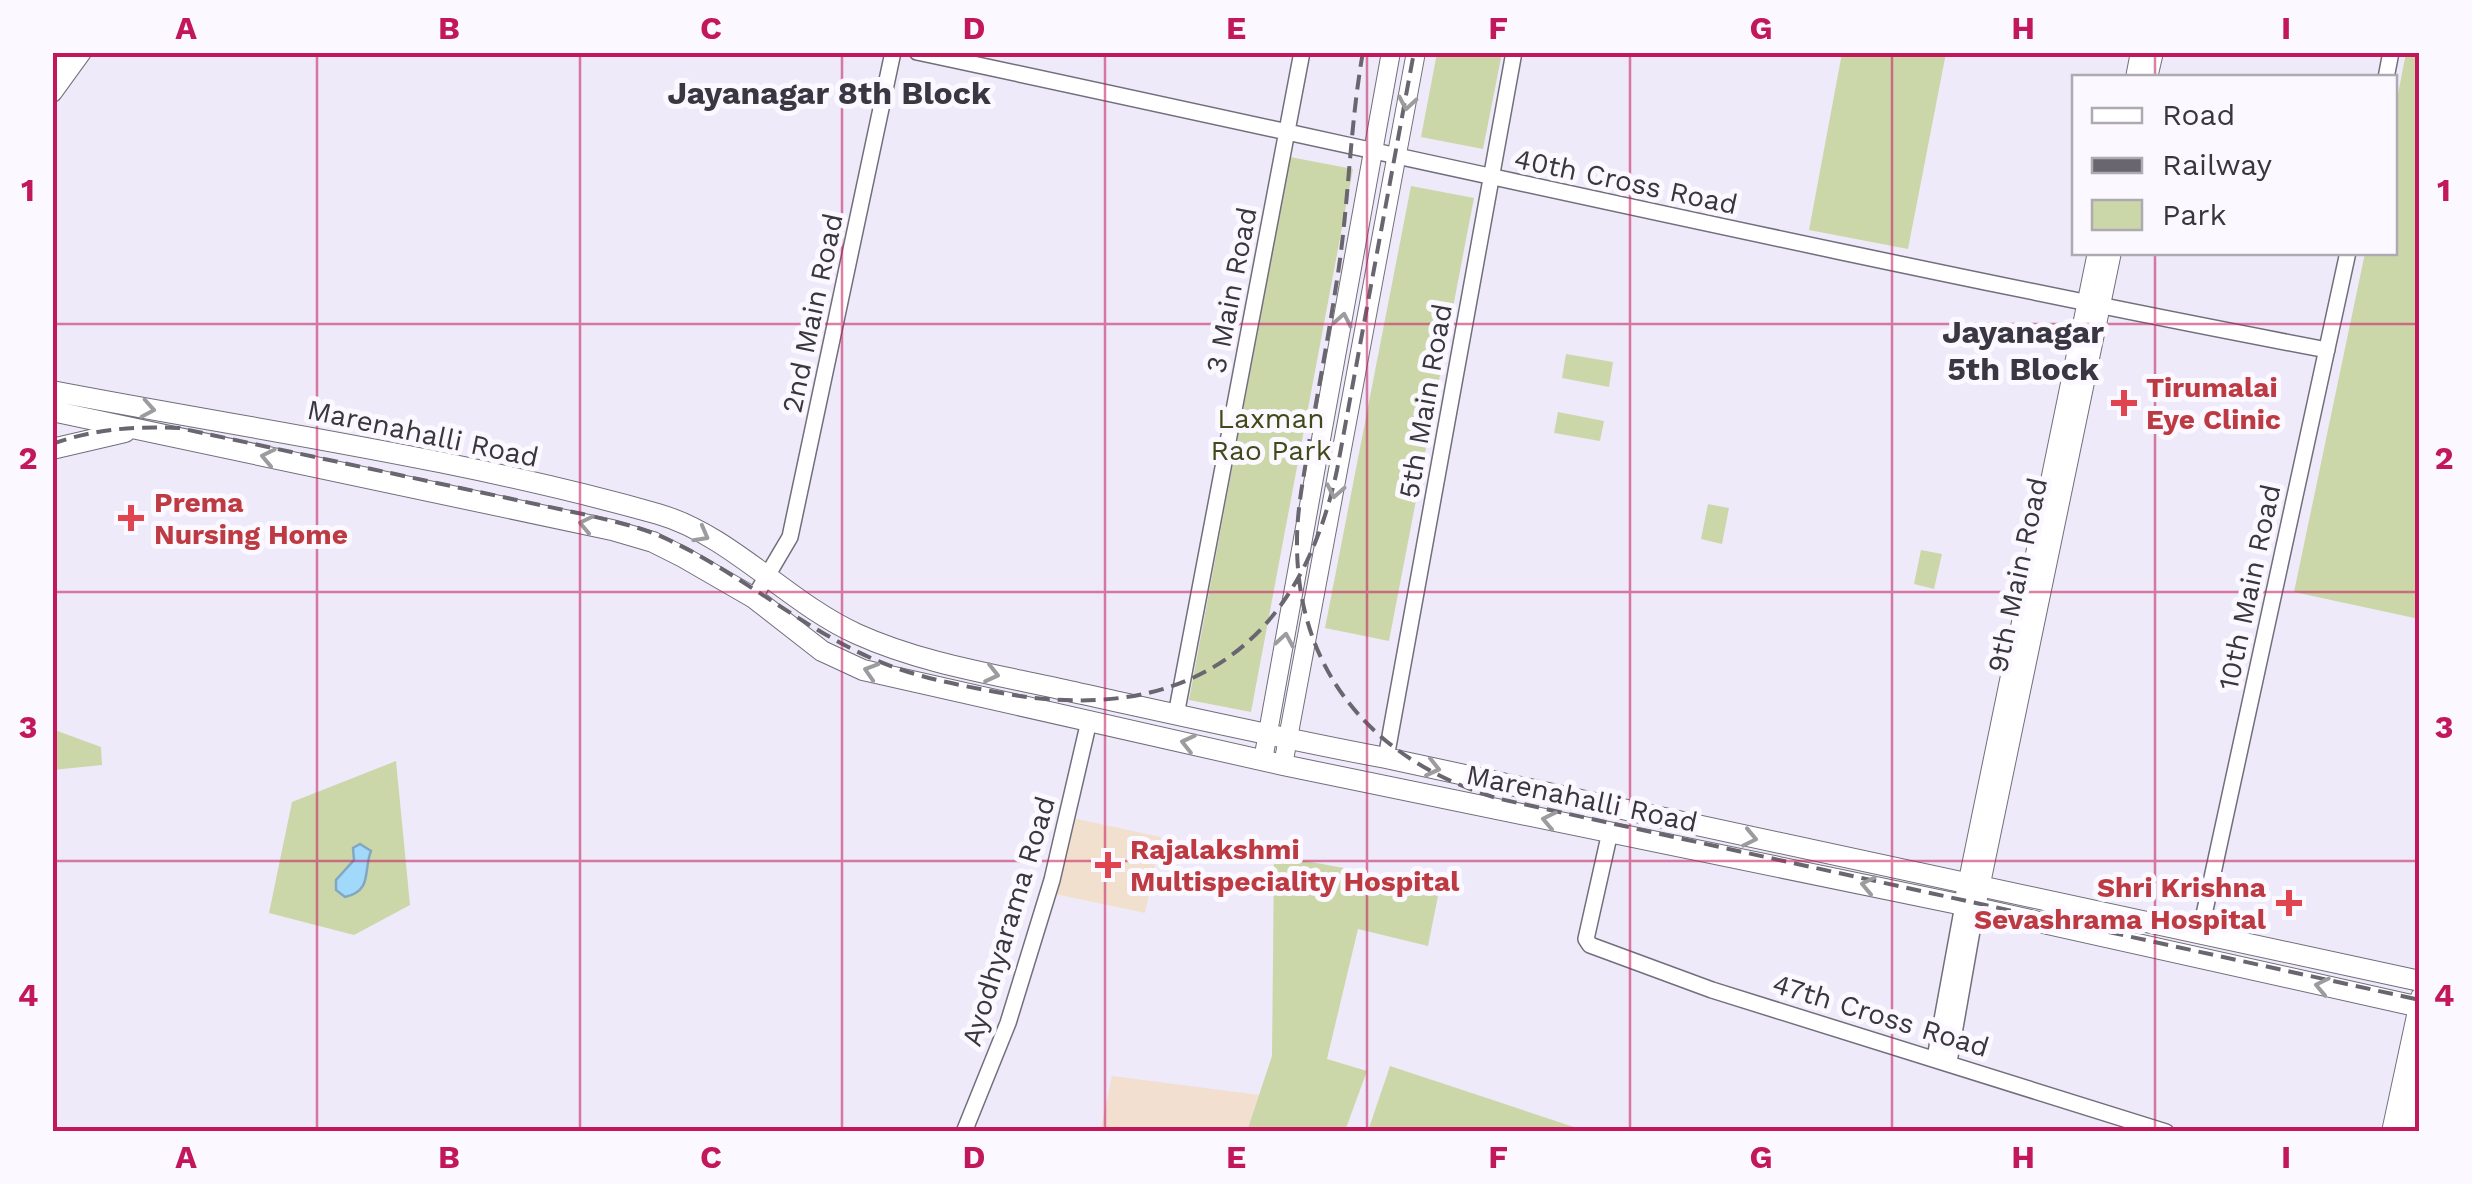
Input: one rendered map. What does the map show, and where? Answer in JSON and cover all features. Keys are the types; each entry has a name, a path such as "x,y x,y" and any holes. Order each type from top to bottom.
{"main road":[{"path":"52,65 61,52"},
{"path":"52,92 81,52"},
{"path":"1278,738 1392,52"},
{"path":"1273,762 1416,52"},
{"name":"9th Main Road","path":"1972,896 2093,304 2098,255"},
{"name":"9th Main Road","path":"2093,304 2111,255"},
{"name":"Marenahalli Road","path":"52,391 404,453 662,515 706,534 818,613 859,635 948,664 1278,738 1386,758 2419,1003"},
{"name":"Marenahalli Road","path":"52,410 653,542 754,598 822,650 863,670 1273,762 1610,832 2200,933 2420,981"},
{"path":"52,449 98,436 142,430"},
{"path":"2390,1132 2419,1003"},
{"path":"2405,1132 2420,1064"}],"street":[{"name":"2nd Main Road","path":"766,578 790,537 894,52"},
{"name":"40th Cross Road","path":"917,52 1492,177 2326,350"},
{"name":"3 Main Road","path":"1176,714 1302,52"},
{"name":"5th Main Road","path":"1386,758 1514,52"},
{"name":"10th Main Road","path":"2200,933 2347,255"},
{"path":"754,598 766,578"},
{"name":"Ayodhyarama Road","path":"964,1132 1008,1022 1052,880 1089,721"},
{"name":"47th Cross Road","path":"1610,832 1586,940 1590,945 1712,990 2166,1132"},
{"path":"1942,1060 1972,896"}],"shaded area":[{"name":"Rajalakshmi Multispeciality Hospital","path":"1072,818 1161,837 1145,913 1055,894"},
{"path":"1112,1076 1259,1095 1247,1131 1100,1132"}],"green space":[{"path":"1437,53 1502,53 1483,149 1421,137"},
{"path":"1842,53 1946,53 1908,249 1809,230"},
{"path":"2406,53 2420,53 2419,619 2294,592 2365,255 2397,255 2397,99"},
{"name":"Laxman Rao Park","path":"1290,157 1353,169 1251,712 1189,700"},
{"name":"Laxman Rao Park","path":"1411,186 1474,198 1389,641 1325,628"},
{"path":"1566,354 1613,362 1609,387 1562,378"},
{"path":"1558,412 1604,421 1600,441 1554,433"},
{"path":"1708,504 1729,508 1722,544 1701,539"},
{"path":"1921,550 1942,554 1934,589 1914,584"},
{"path":"52,729 101,747 102,765 53,770"},
{"path":"396,761 410,905 354,935 269,913 292,802"},
{"path":"1274,855 1440,886 1428,946 1358,929 1327,1059 1367,1071 1345,1131 1247,1131 1272,1056"},
{"path":"1390,1066 1586,1131 1368,1131"}],"water":[{"path":"360,844 371,851 366,879 360,890 345,897 336,890 336,880 354,860 353,848"}],"railway":[{"path":"1363,52 1340,257 1301,492 1297,541 1300,589 1311,632 1328,672 1381,737 1416,762 1456,783 1500,799 2420,1000"},
{"path":"52,444 114,430 179,428 624,524 688,549 844,645 901,670 948,682 1062,700 1121,698 1174,685 1220,663 1260,630 1293,587 1319,534 1337,470 1414,52"}],"place":[{"name":"Tirumalai Eye Clinic","path":"2124,403"},
{"name":"Prema Nursing Home","path":"131,518"},
{"name":"Rajalakshmi Multispeciality Hospital","path":"1108,865"},
{"name":"Shri Krishna Sevashrama Hospital","path":"2289,903"}],"district":[{"name":"Jayanagar 8th Block","path":"829,93"},
{"name":"Jayanagar 5th Block","path":"2023,350"}]}
